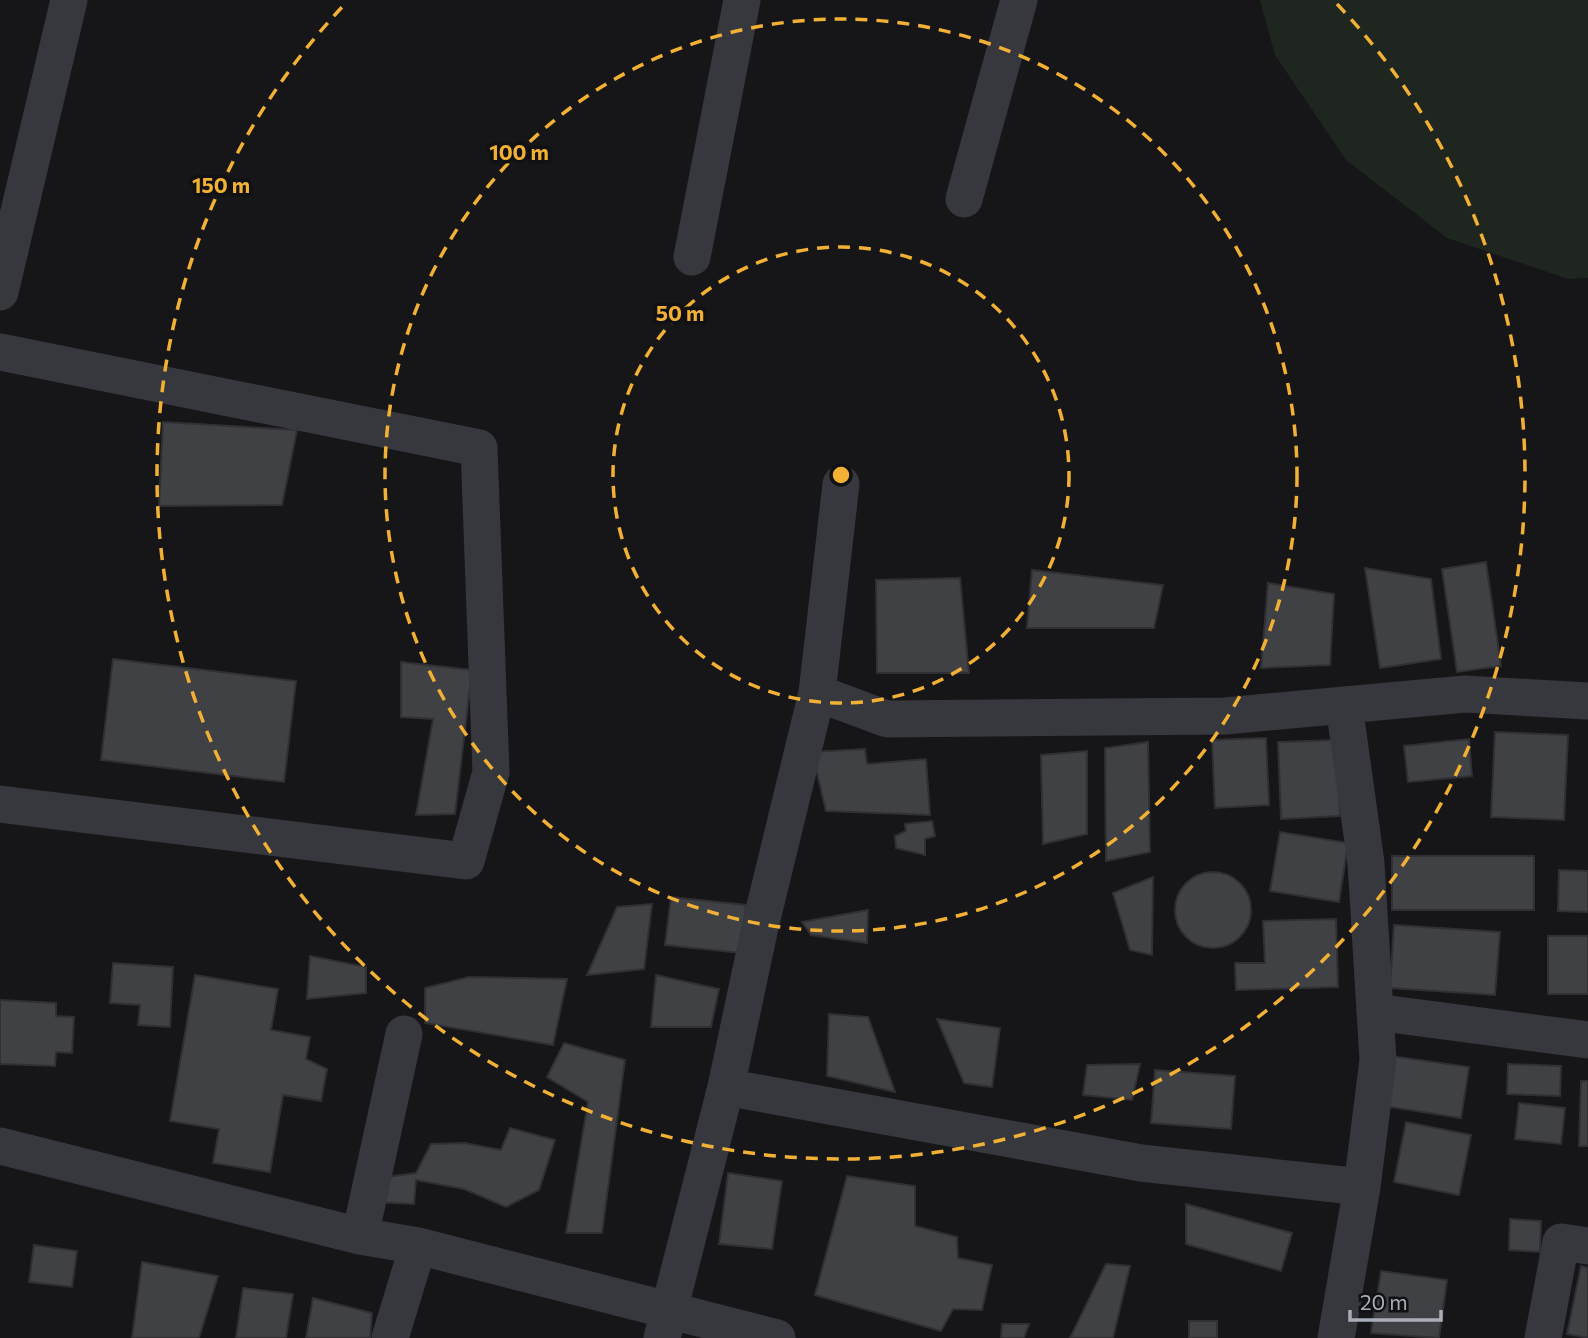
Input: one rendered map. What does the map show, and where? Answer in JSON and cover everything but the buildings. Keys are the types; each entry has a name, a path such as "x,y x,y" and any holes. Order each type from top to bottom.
{"street":[{"path":"0,292 69,0"},
{"path":"692,257 742,0"},
{"path":"964,199 1019,0"},
{"path":"0,352 479,448 491,772 466,861 0,804"},
{"path":"666,1324 726,1087 760,926 817,693 841,484"},
{"path":"817,693 887,719 1225,716 1465,694 1588,701"},
{"path":"1336,1338 1362,1187 1378,1060 1366,863 1344,705"},
{"path":"1375,1012 1588,1040"},
{"path":"360,1236 404,1034"},
{"path":"726,1087 1142,1163 1362,1187"},
{"path":"0,1146 360,1236 418,1246 666,1324 777,1338"},
{"path":"1543,1338 1561,1242 1588,1246"},
{"path":"390,1338 418,1246"}],"shaded area":[{"path":"1260,0 1588,0 1588,278 1568,279 1447,238 1346,160 1275,55"}]}
